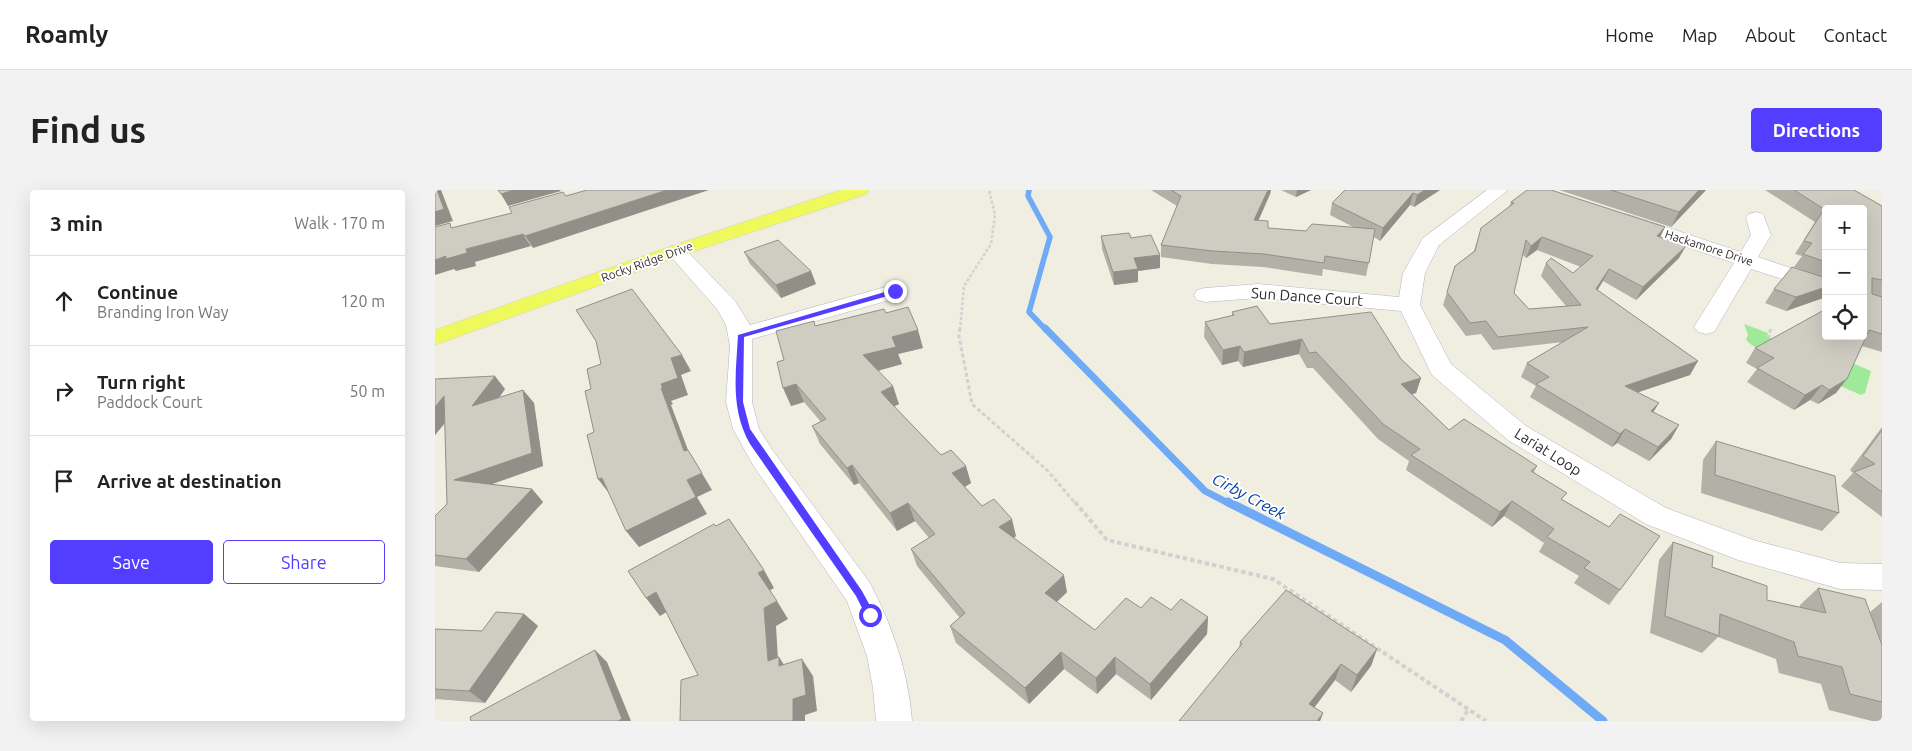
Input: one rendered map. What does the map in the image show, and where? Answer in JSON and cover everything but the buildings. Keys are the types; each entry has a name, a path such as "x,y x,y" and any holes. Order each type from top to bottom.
{"main road":[{"name":"Rocky Ridge Drive","path":"435,338 676,251 860,190"}],"street":[{"path":"1409,305 1414,273 1430,242 1499,190"},
{"name":"Hackamore Drive","path":"1609,215 1822,286"},
{"path":"1706,327 1761,235 1756,218"},
{"path":"676,251 727,306 738,325 741,335 739,402 746,429 753,442 859,593 879,638 893,698 894,721"},
{"path":"741,335 895,291"},
{"name":"Sun Dance Court","path":"1205,295 1257,291 1409,305"},
{"name":"Lariat Loop","path":"1409,305 1441,369 1517,433 1656,516 1749,551 1840,576 1882,578"}],"path":[{"path":"989,190 995,215 991,244 964,286 959,336 972,404 1047,470 1107,540 1273,579 1486,721"},
{"path":"1771,330 1768,336 1777,340"},
{"path":"1461,721 1469,710"}],"green space":[{"path":"1744,324 1768,333 1767,337 1787,344 1766,350 1756,348 1746,340 1748,335"},
{"path":"1852,363 1871,371 1865,393 1861,395 1793,365"}],"waterway":[{"name":"Cirby Creek","path":"1029,190 1028,196 1050,237 1029,312 1046,330"},
{"name":"Cirby Creek","path":"1045,328 1205,491 1230,504"},
{"name":"Cirby Creek","path":"1228,502 1505,640 1603,721"}],"route":[{"path":"870,615 859,593 753,442 746,429 739,402 741,335 895,291"}]}
